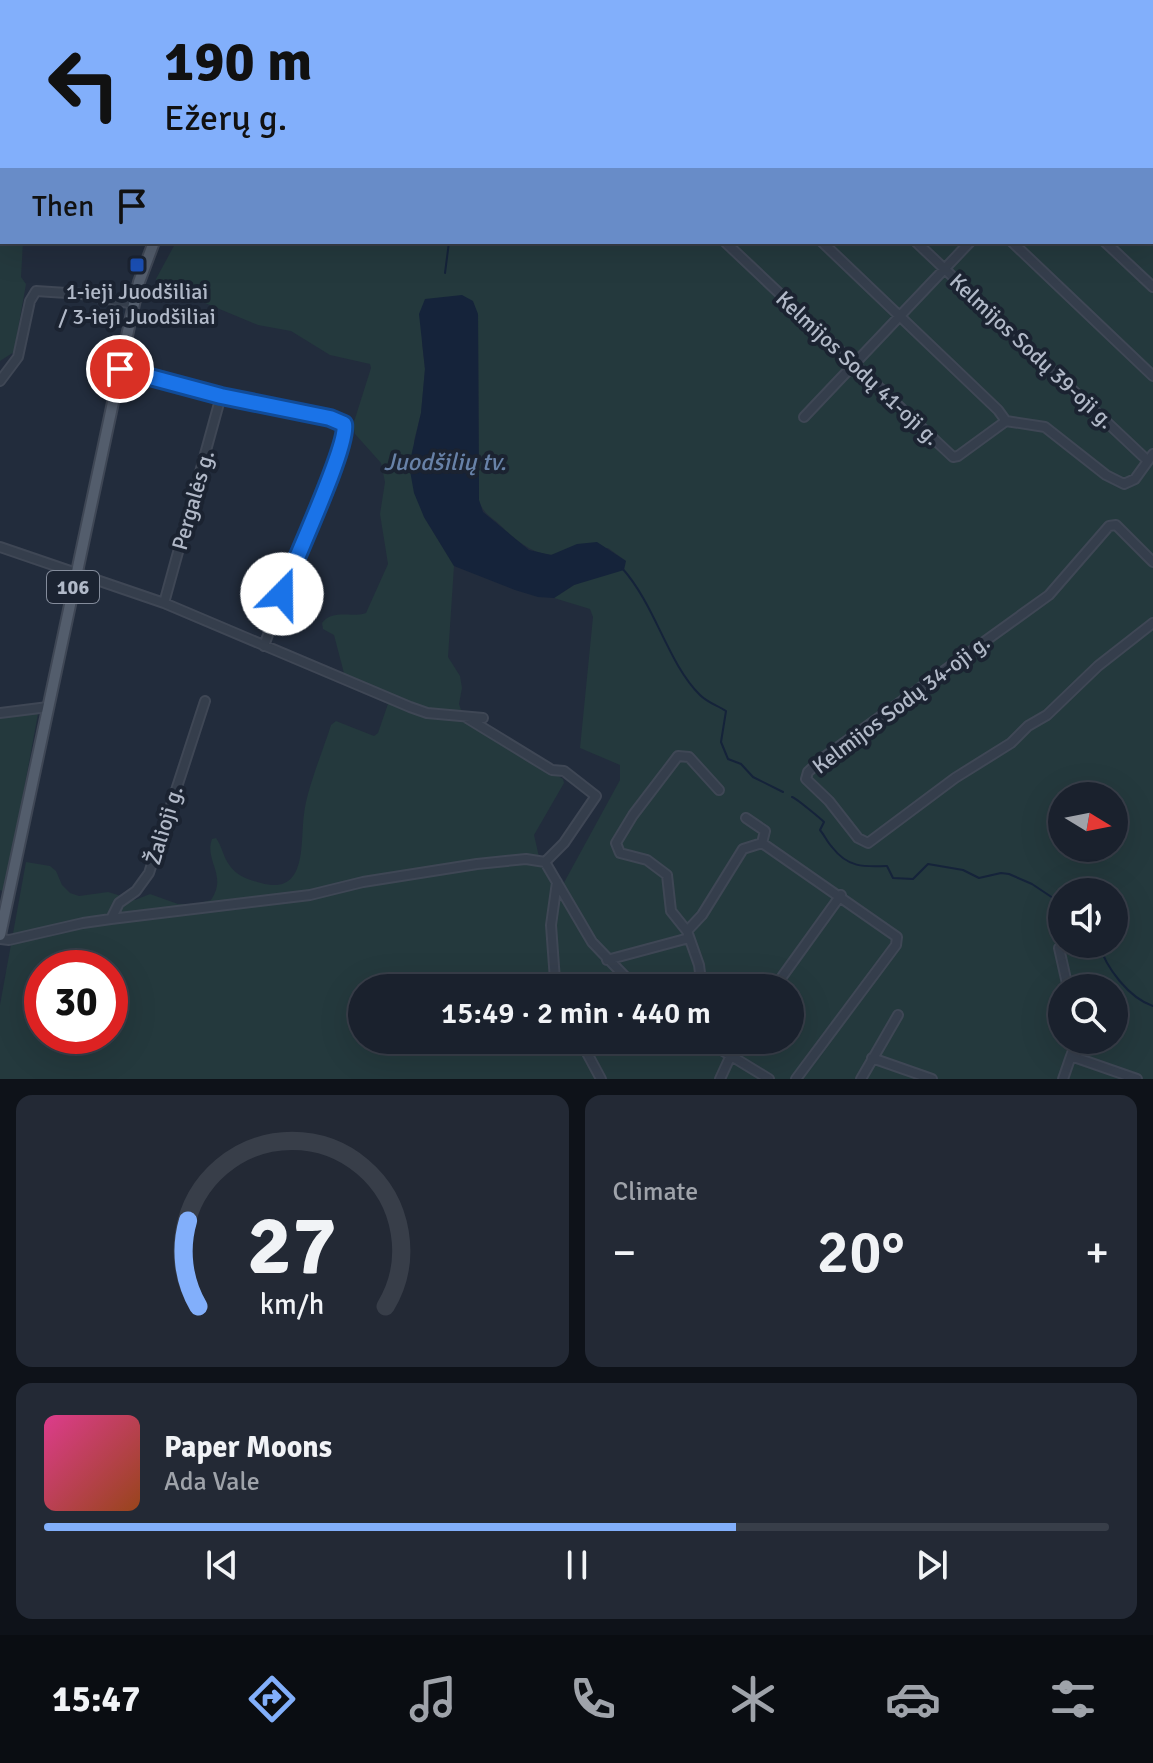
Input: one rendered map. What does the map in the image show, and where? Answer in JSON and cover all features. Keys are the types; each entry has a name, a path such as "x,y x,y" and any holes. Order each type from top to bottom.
{"main road":[{"name":"106","path":"0,937 134,304 153,244"}],"street":[{"name":"Kelmijos Sodų 41-oji g.","path":"727,244 953,457 1006,421"},
{"path":"824,244 1006,421 1050,429 1120,483 1132,482 1150,457"},
{"name":"Kelmijos Sodų 39-oji g.","path":"918,244 1150,457"},
{"path":"804,417 968,244"},
{"path":"1014,244 1153,376"},
{"path":"1107,244 1153,287"},
{"path":"0,381 18,357 30,301 36,291 82,294 134,304"},
{"path":"120,369 221,396 330,418 346,427 345,438 264,646"},
{"name":"Pergalės g.","path":"164,603 221,396"},
{"name":"Kelmijos Sodų 34-oji g.","path":"1153,562 1116,525 1111,524 1049,595 824,757 808,772 806,779 829,801 858,838 868,843 955,778 1011,743 1028,726 1047,715 1098,666 1153,623"},
{"path":"0,547 164,603 410,707 427,713 483,718"},
{"name":"Žalioji g.","path":"111,919 119,903 136,891 149,873 205,701"},
{"path":"0,713 48,707"},
{"path":"463,716 552,770 564,771 596,796 564,843 545,862"},
{"path":"700,974 688,935 671,911 667,875 647,860 623,855 617,850 616,843 633,815 678,756 689,757 719,790"},
{"path":"746,818 765,831 762,843"},
{"path":"607,960 688,935 743,849 762,843"},
{"path":"762,843 896,934 897,941 796,1079"},
{"path":"0,937 9,940 83,923 310,895 363,882 526,859 545,862 592,942 622,974"},
{"path":"555,974 551,925 557,880"},
{"path":"784,974 841,895"},
{"path":"861,1079 898,1015"},
{"path":"588,1054 601,1079"},
{"path":"720,1079 731,1055 769,1079"},
{"path":"1063,1079 1071,1056 1137,1079"},
{"path":"872,1058 932,1079"}],"green space":[{"path":"0,244 23,244 21,277 26,284 14,352 0,361"},
{"path":"175,244 1153,244 1153,1079 0,1079 0,1005 26,862 50,866 56,871 62,885 79,896 108,892 135,900 150,894 178,904 196,904 211,900 216,891 217,876 210,847 212,839 216,838 228,863 240,875 261,883 276,885 287,882 299,864 306,804 331,725 336,721 374,736 378,733 391,695 345,677 334,635 323,629 322,623 331,616 366,613 388,564 380,514 385,482 381,463 355,434 353,425 370,364 330,355 291,331 258,325 157,283 156,279","holes":["478,314 479,501 485,512 514,537 538,552 560,555 608,548 626,561 574,585 554,598 590,609 593,617 580,748 620,765 620,780 560,890 539,857 534,835 564,783 563,779 463,716 459,704 462,688 460,676 448,657 454,566 424,517 414,441 421,413 425,369 422,343"]},
{"path":"25,712 38,714 5,892 0,890 0,719"}],"water":[{"name":"Juodšilių tv.","path":"462,295 473,301 478,314 479,500 483,512 529,550 551,555 577,544 597,542 626,561 624,570 574,585 554,598 538,597 454,566 424,517 414,493 409,465 421,413 425,369 419,314 425,299"}],"waterway":[{"path":"445,273 449,244"},
{"path":"622,568 644,599 689,682 703,698 726,711 721,742 728,759 741,764 753,777 783,792"},
{"path":"792,797 824,822 820,830 838,854 850,863 887,866 893,878 913,879 928,864 963,870 979,878 1009,874 1048,895"},
{"path":"1105,958 1127,989 1153,1006"}],"place":[{"name":"1-ieji Juodšiliai / 3-ieji Juodšiliai","path":"137,265"}],"route":[{"path":"120,369 268,407 336,419 344,424 345,438 282,594"}]}
